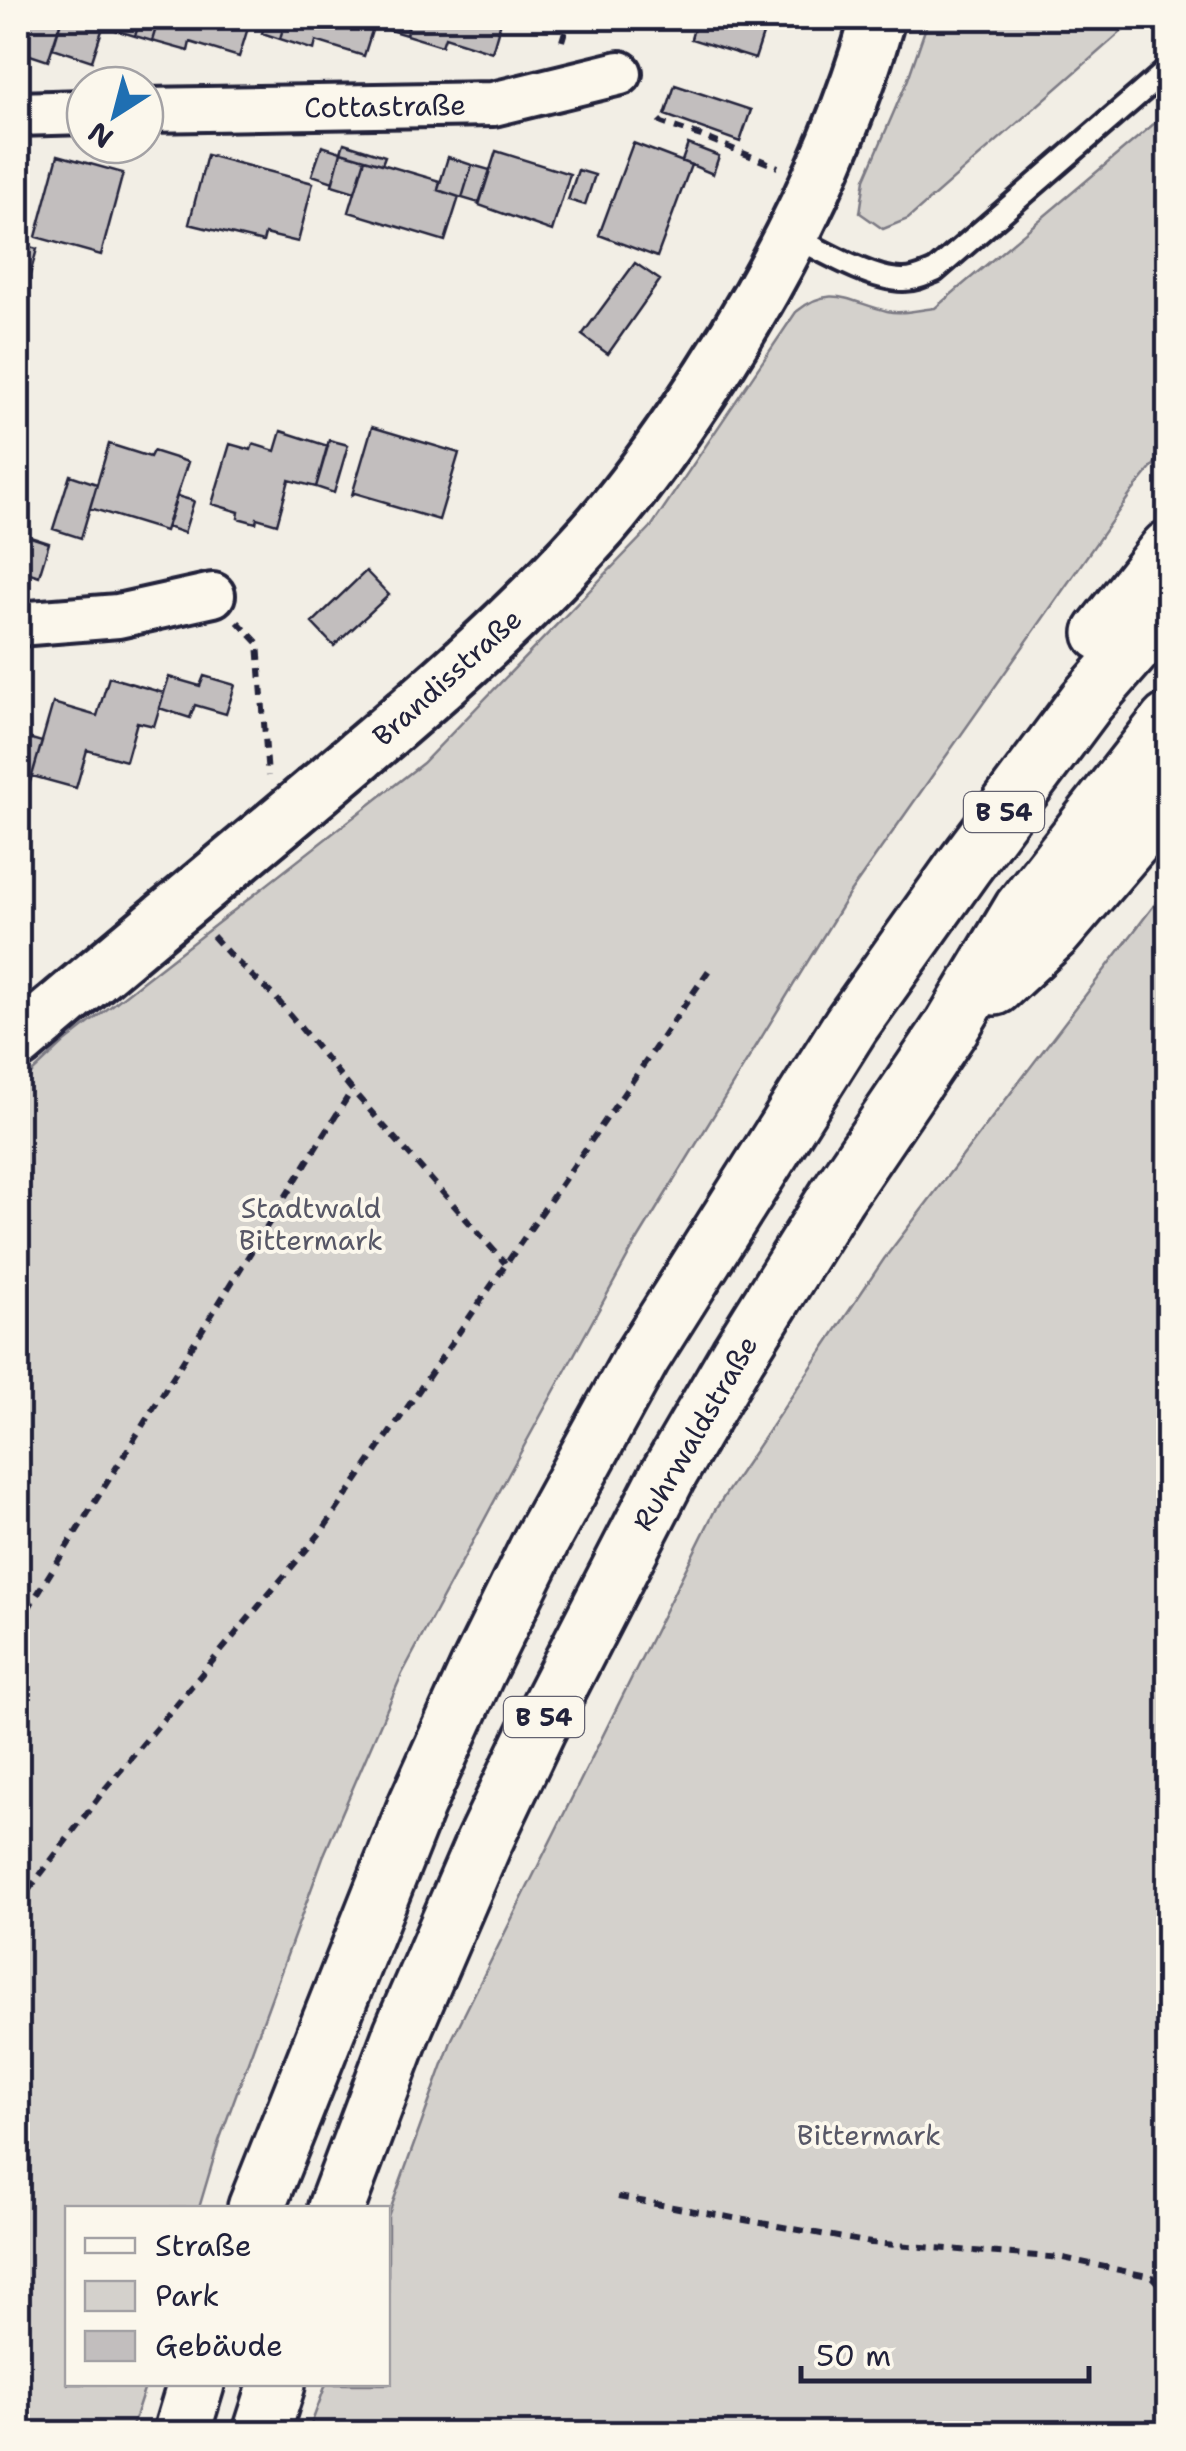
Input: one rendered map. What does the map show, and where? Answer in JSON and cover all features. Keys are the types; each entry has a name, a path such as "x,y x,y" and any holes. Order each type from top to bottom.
{"highway":[{"path":"851,1026 934,852 1168,550"},
{"name":"B 54","path":"257,2206 416,1806 477,1671 542,1538 642,1356 851,1026 1087,702 1168,608"},
{"name":"Ruhrwaldstraße","path":"337,2206 402,2032 484,1842 667,1477 837,1196 952,1026 1022,909 1168,722"},
{"path":"952,1026 1054,932 1168,798"},
{"path":"181,2434 195,2386"},
{"path":"261,2434 275,2386"}],"street":[{"name":"Brandisstraße","path":"18,1042 503,630 594,535 698,396 792,236 844,117 878,18"},
{"name":"Cottastraße","path":"165,110 493,104 620,74"},
{"path":"18,114 65,113"},
{"path":"18,624 118,616 213,595"}],"lane":[{"path":"792,236 886,278 918,278 934,271 1168,69"}],"path":[{"path":"562,41 569,18"},
{"path":"659,120 816,183"},
{"path":"213,595 258,643 268,786 287,817"},
{"path":"184,902 230,955 276,998 352,1090 506,1262"},
{"path":"18,1904 104,1789 322,1530 712,968"},
{"path":"18,1626 352,1090"},
{"path":"618,2196 871,2243 1063,2258 1152,2277 1168,2294"}],"green space":[{"path":"929,18 1137,18 908,219 883,229 860,213 865,179 908,79"},
{"name":"Stadtwald Bittermark","path":"1168,112 1168,447 1132,492 849,894 632,1249 402,1674 323,1857 219,2141 200,2206 65,2206 65,2386 145,2386 130,2433 18,2433 18,1086 65,1042 423,763 651,527 796,312 808,303 830,297 893,312 935,308"},
{"name":"Bittermark","path":"1168,887 1168,2433 308,2433 325,2386 390,2386 390,2210 452,2039 715,1510 884,1259"}],"building":[{"path":"20,18 62,18 48,61 18,51"},
{"path":"62,18 106,18 92,61 53,48"},
{"path":"106,18 123,18 118,31 103,26"},
{"path":"123,18 141,18 135,36 118,31"},
{"path":"141,18 159,18 152,41 135,36"},
{"path":"159,18 251,18 239,57 190,42 188,51 152,41"},
{"path":"267,18 286,18 280,39 262,33"},
{"path":"286,18 376,18 364,56 316,41 314,50 280,39"},
{"path":"393,18 411,18 406,35 389,30"},
{"path":"411,18 502,18 492,52 445,37 442,46 406,35"},
{"path":"697,18 779,18 777,23 768,19 755,59 691,39"},
{"path":"675,85 751,110 740,142 665,115"},
{"path":"344,143 385,156 382,164 341,152"},
{"path":"633,143 691,165 657,257 599,235"},
{"path":"688,144 719,156 713,174 682,161"},
{"path":"322,146 341,152 333,182 312,175"},
{"path":"496,151 570,174 552,231 479,205"},
{"path":"341,152 365,159 355,192 332,185"},
{"path":"58,155 65,157 65,165 94,165 123,173 101,255 36,237"},
{"path":"207,155 313,183 298,242 265,234 263,242 189,224"},
{"path":"448,157 472,165 462,198 438,190"},
{"path":"365,159 440,181 438,190 459,197 445,241 349,212"},
{"path":"472,165 490,170 479,203 462,198"},
{"path":"578,170 595,175 585,205 568,200"},
{"path":"18,244 37,249 28,282 18,279"},
{"path":"635,263 660,280 608,354 582,335"},
{"path":"372,427 459,453 439,520 352,495"},
{"path":"281,431 328,446 316,487 289,480 277,524 238,518 239,512 212,504 230,444 251,450 253,444 275,451"},
{"path":"329,440 348,445 334,493 316,487"},
{"path":"109,444 150,457 153,451 188,462 165,531 90,508"},
{"path":"70,475 97,484 81,538 53,529"},
{"path":"18,493 29,496 18,533"},
{"path":"177,496 194,501 184,533 167,527"},
{"path":"18,533 49,543 39,576 18,569"},
{"path":"366,571 389,595 334,646 312,623"},
{"path":"204,676 235,685 226,714 195,705 190,718 159,708 169,677 200,686"},
{"path":"109,677 164,693 154,726 137,722 126,761 87,750 76,788 32,776 53,703 97,716"},
{"path":"18,735 42,742 20,815 18,814"}]}
